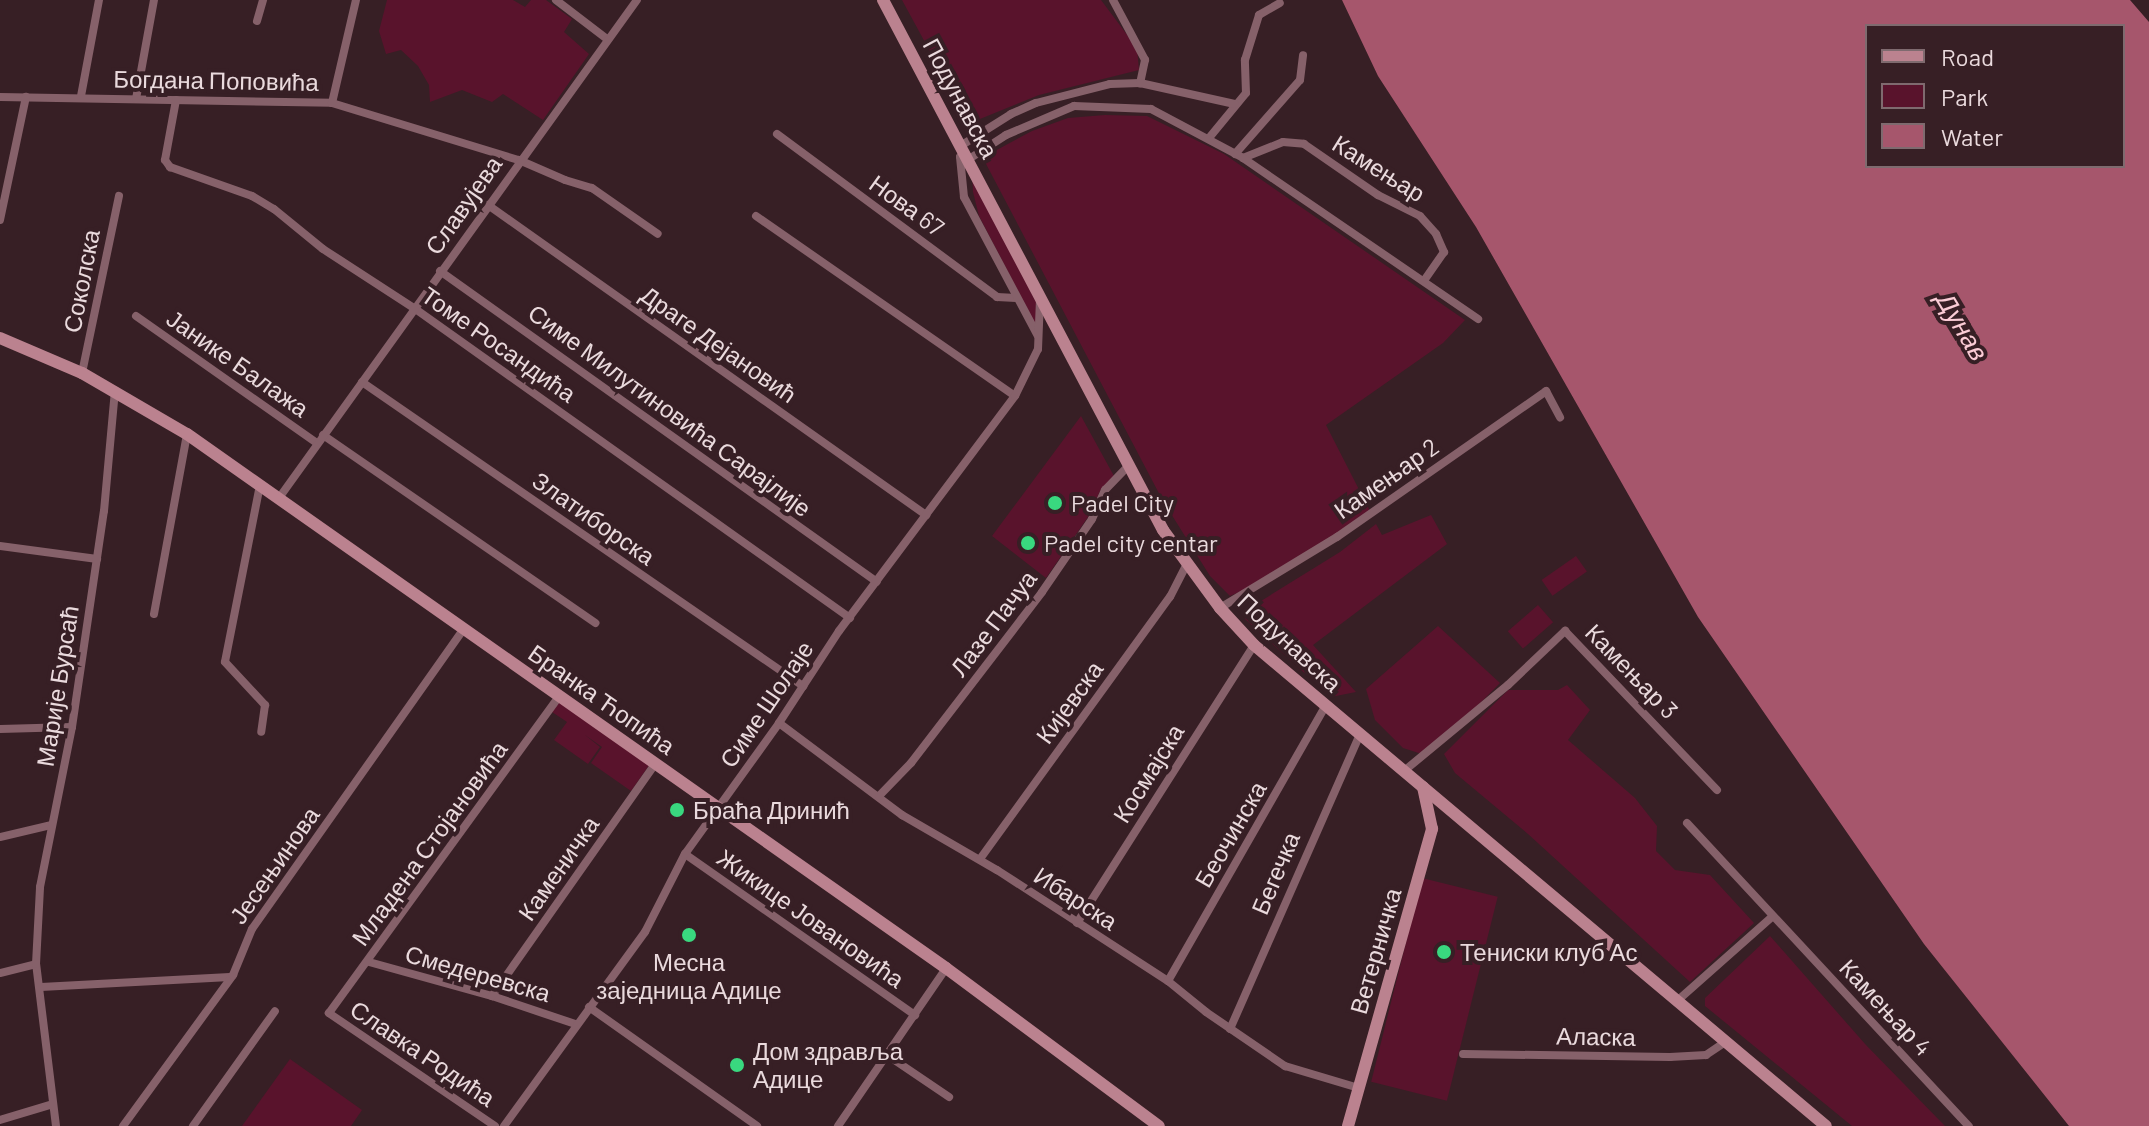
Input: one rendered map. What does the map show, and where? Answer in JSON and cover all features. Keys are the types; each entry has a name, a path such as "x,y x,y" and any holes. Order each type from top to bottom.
{"street":[{"path":"81,96 99,0"},
{"path":"136,99 154,0"},
{"path":"257,21 263,0"},
{"path":"332,103 356,0"},
{"path":"556,0 607,39"},
{"name":"Славујева","path":"279,498 519,160 637,0"},
{"name":"Подунавска","path":"883,0 1128,466 1186,566 1220,608 1254,645 1822,1125"},
{"path":"1113,0 1145,60 1140,83"},
{"path":"1209,138 1246,93 1245,54 1259,15 1280,3"},
{"path":"1239,156 1300,80 1303,55"},
{"path":"965,152 1011,114 1036,103 1110,84 1140,83 1235,104"},
{"name":"Богдана Поповића","path":"0,97 81,96 332,103 519,160 592,188 658,234"},
{"path":"0,220 26,97"},
{"name":"Томе Росандића","path":"176,100 165,160 170,167 252,196 850,618"},
{"path":"965,152 1074,106 1151,109 1239,156 1478,319"},
{"name":"Нова 67","path":"777,134 997,297 1016,298"},
{"name":"Камењар","path":"1239,156 1283,142 1304,144 1378,195 1412,211 1436,234 1444,252 1424,281"},
{"name":"Нова 67","path":"965,152 960,157 964,197 1038,336"},
{"name":"Соколска","path":"82,373 119,196"},
{"name":"Драге Дејановић","path":"488,205 926,515"},
{"path":"756,216 1015,396"},
{"name":"Симе Милутиновића Сарајлије","path":"440,271 877,582"},
{"name":"Симе Шолаје","path":"504,1126 655,915 685,854 850,618 1015,396 1038,349 1041,299"},
{"name":"Јанике Балажа","path":"136,316 320,439"},
{"name":"Бранка Ћопића","path":"0,338 82,373 187,434 946,968 1159,1126"},
{"name":"Златиборска","path":"362,382 803,686"},
{"name":"Марије Бурсаћ","path":"56,1126 36,964 40,887 72,727 97,559 115,390"},
{"name":"Камењар 2","path":"1220,608 1337,537 1546,391 1560,417"},
{"path":"154,614 187,434"},
{"path":"320,439 596,623"},
{"name":"Лазе Пачуа","path":"879,796 911,763 1042,592 1092,519 1105,490 1128,466"},
{"path":"260,485 225,662 265,705 261,732"},
{"path":"0,546 97,559"},
{"name":"Кијевска","path":"980,859 1170,597 1186,566"},
{"name":"Јесењинова","path":"123,1126 230,977 252,929 464,629"},
{"name":"Камењар 3","path":"1404,771 1508,685 1565,631 1717,790"},
{"name":"Космајска","path":"1077,923 1254,645"},
{"name":"Младена Стојановића","path":"329,1013 369,962 559,696"},
{"name":"Беочинска","path":"1168,981 1326,705"},
{"name":"Ибарска","path":"779,723 931,833 980,859 1168,981 1230,1029 1295,1072 1359,1088"},
{"path":"0,729 72,727"},
{"name":"Бегечка","path":"1230,1029 1360,734"},
{"name":"Каменичка","path":"492,996 656,763"},
{"name":"Ветерничка","path":"1348,1126 1432,829 1423,787"},
{"name":"Камењар 4","path":"1687,823 1969,1126"},
{"path":"0,837 51,825"},
{"name":"Жикице Јовановића","path":"685,854 915,1015"},
{"path":"1677,1001 1772,917"},
{"name":"Смедеревска","path":"369,962 492,996 575,1024"},
{"path":"0,973 36,964"},
{"path":"838,1126 946,968"},
{"path":"41,987 230,977"},
{"path":"589,1007 757,1126"},
{"path":"193,1126 275,1011"},
{"name":"Славка Родића","path":"329,1013 495,1126"},
{"name":"Аласка","path":"1463,1054 1670,1057 1706,1055 1725,1042"},
{"path":"887,1055 949,1097"},
{"path":"0,1120 53,1104"}],"green space":[{"path":"387,0 513,0 525,7 531,0 546,0 572,19 564,32 589,54 543,120 503,94 492,102 462,90 430,102 429,85 418,66 401,50 386,54 379,31"},
{"path":"902,0 1101,0 1137,48 1139,70 1039,95 975,121 965,116"},
{"path":"1147,116 1224,154 1465,320 1443,343 1326,425 1371,513 1265,581 1230,596 1210,576 1163,501 985,162 993,152 1032,131 1068,118"},
{"path":"972,173 1038,306 1037,328 979,216"},
{"name":"Padel City","path":"1081,416 1114,476 1101,489 1088,517 1046,578 992,536"},
{"path":"1431,515 1447,544 1313,645 1356,692 1331,697 1245,619 1248,609 1340,552 1376,524 1382,535"},
{"path":"1576,556 1587,572 1552,596 1542,580"},
{"path":"1538,605 1553,622 1523,649 1508,631"},
{"path":"1438,626 1500,683 1428,756 1403,748 1375,720 1366,689"},
{"path":"1567,685 1590,710 1568,740 1635,798 1657,826 1656,851 1675,870 1710,875 1754,923 1690,982 1528,834 1455,773 1444,754 1508,690 1558,690"},
{"path":"559,701 650,764 631,791 591,763 602,747 585,735 600,747 588,764 554,740 567,722 552,712"},
{"name":"Тениски клуб Ас","path":"1422,878 1498,897 1447,1101 1371,1082"},
{"path":"1770,936 1866,1045 1945,1126 1852,1126 1705,1006 1705,998"},
{"path":"290,1059 362,1110 351,1126 242,1126"}],"water":[{"name":"Дунав","path":"1342,0 2130,0 2149,22 2149,1126 2069,1126 1924,944 1698,617 1476,227 1378,76"}],"place":[{"name":"Padel City","path":"1055,503"},
{"name":"Padel city centar","path":"1028,543"},
{"name":"Браћа Дринић","path":"677,810"},
{"name":"Месна заједница Адице","path":"689,935"},
{"name":"Тениски клуб Ас","path":"1444,952"},
{"name":"Дом здравља Адице","path":"737,1065"}]}
